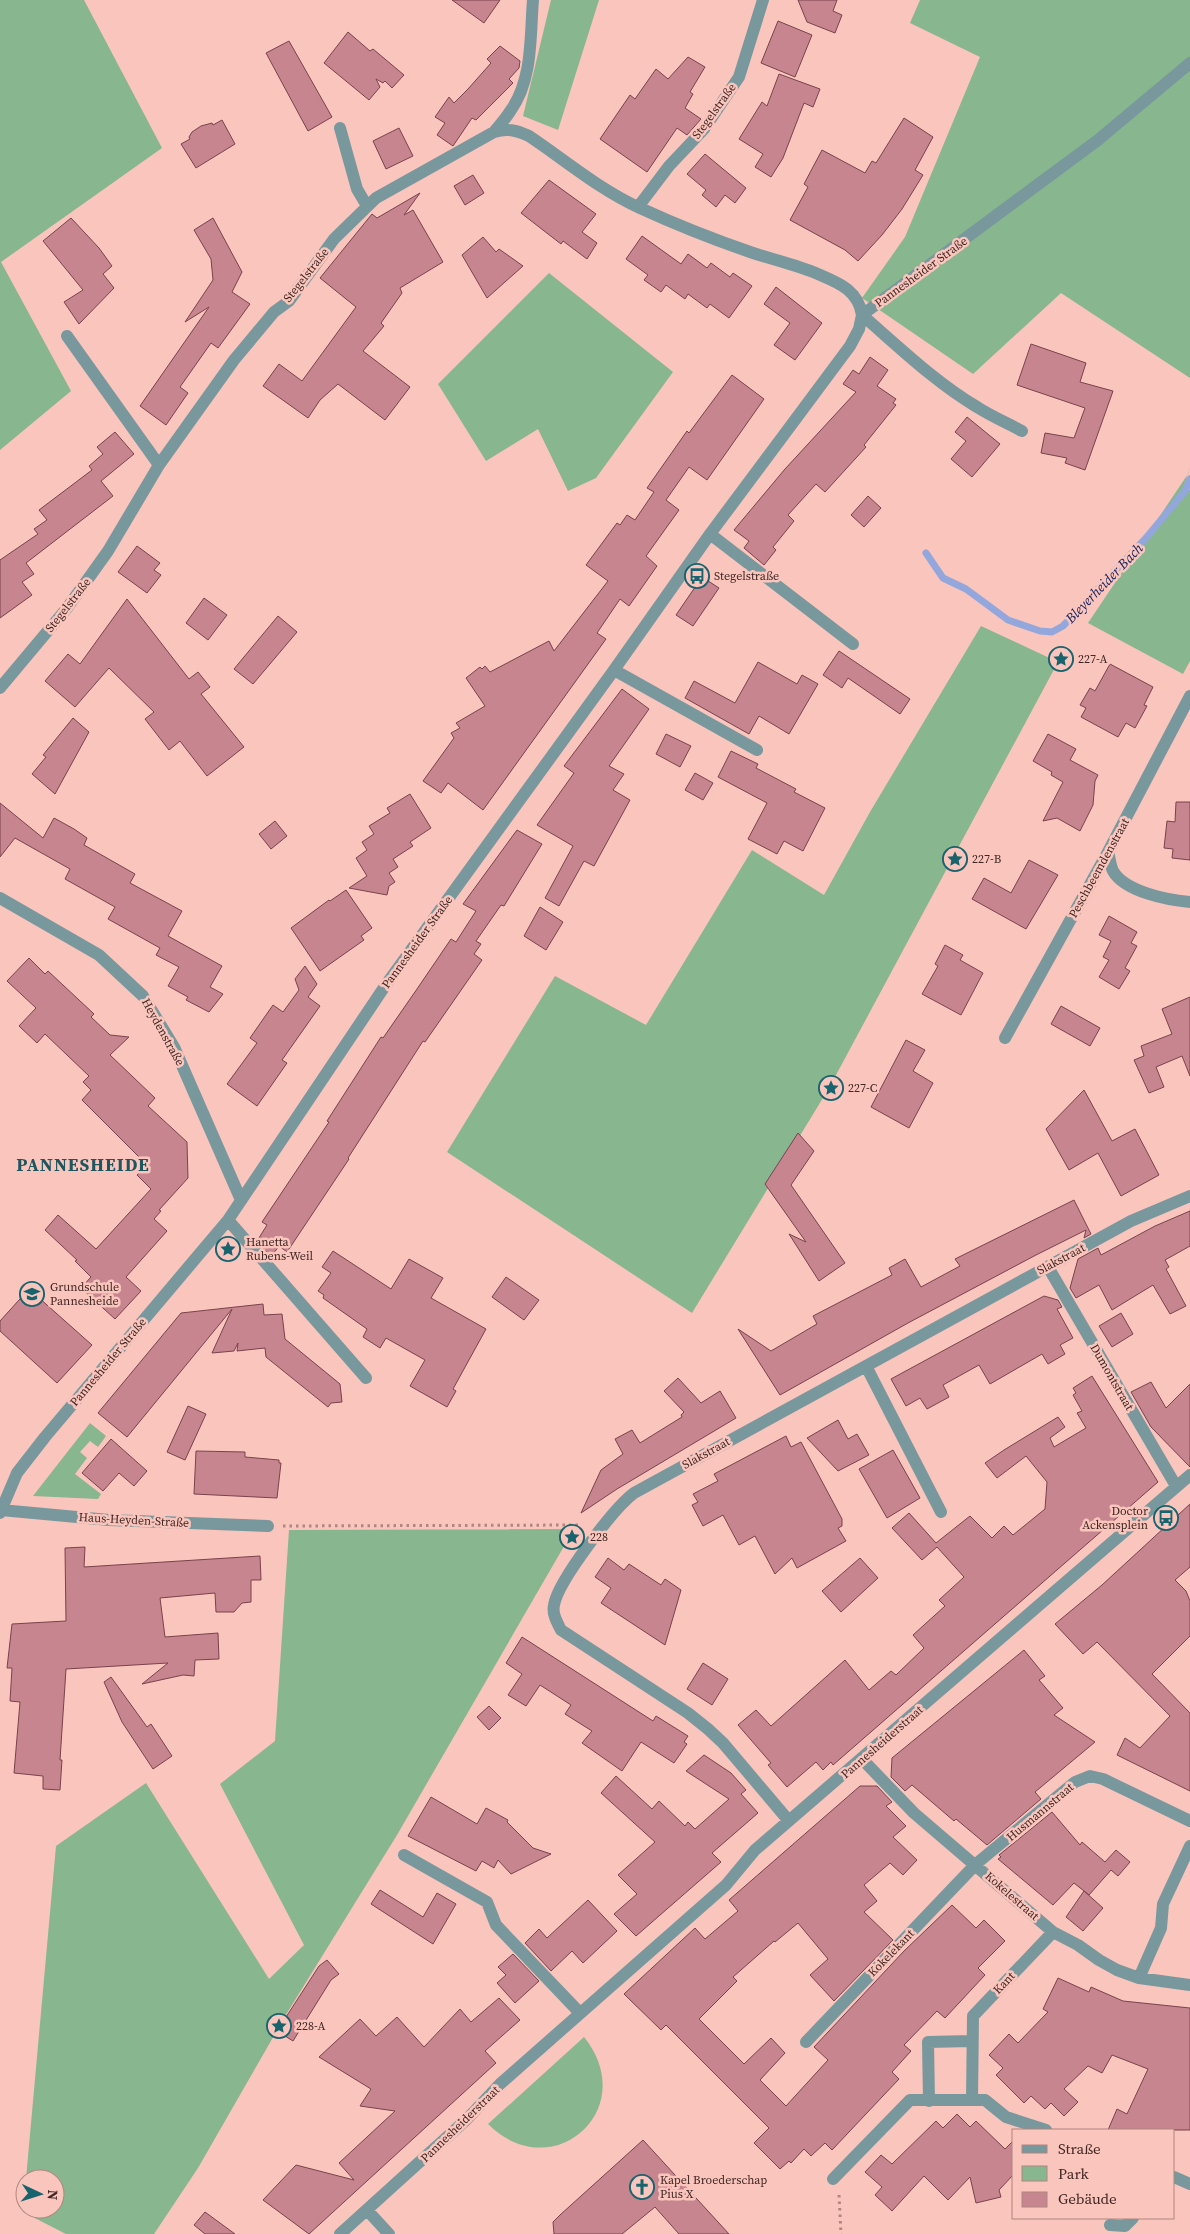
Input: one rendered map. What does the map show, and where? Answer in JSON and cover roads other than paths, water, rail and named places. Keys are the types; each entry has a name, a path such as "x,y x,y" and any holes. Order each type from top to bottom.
{"street":[{"name":"Stegelstraße","path":"494,132 512,110 529,64 532,0"},
{"name":"Stegelstraße","path":"638,207 669,166 704,129 739,77 763,0"},
{"name":"Pannesheider Straße","path":"0,1511 17,1473 45,1437 228,1220 385,986 710,534 850,346 860,329 862,315 1098,140 1190,63"},
{"path":"340,128 357,189 367,206"},
{"name":"Stegelstraße","path":"0,688 67,608 108,551 159,465 234,360 274,312 289,301 334,239 376,198 494,132 506,129 519,131 611,192 638,207 686,228 752,253 810,271 842,285 853,293 860,304 862,315"},
{"path":"862,315 916,363 949,388 976,407 1022,431"},
{"path":"67,336 159,465"},
{"path":"710,534 853,644"},
{"path":"614,670 757,750"},
{"name":"Peschbeemdenstraat","path":"1004,1038 1108,852 1190,696"},
{"path":"1108,852 1113,871 1126,884 1163,899 1190,902"},
{"name":"Heydenstraße","path":"0,898 99,955 143,996 174,1047 241,1200"},
{"name":"Slakstraat","path":"790,1821 723,1743 708,1729 688,1713 561,1630 554,1618 554,1606 559,1592 602,1526 624,1501 634,1493 1132,1221 1190,1196"},
{"path":"228,1220 366,1378"},
{"name":"Dumontstraat","path":"1048,1267 1176,1486"},
{"path":"866,1366 941,1512"},
{"name":"Pannesheiderstraat","path":"340,2234 468,2119 500,2084 726,1885 755,1850 1190,1475"},
{"name":"Haus-Heyden-Straße","path":"0,1511 109,1520 268,1526"},
{"name":"Kokelestraat","path":"862,1759 914,1813 976,1864 1053,1932 1078,1944 1098,1960 1117,1970 1139,1978 1190,1984"},
{"name":"Husmannstraat","path":"976,1864 1076,1782 1090,1776 1190,1821"},
{"path":"1139,1978 1161,1928 1163,1904 1190,1846"},
{"path":"404,1855 487,1902 496,1925 580,2013"},
{"name":"Kokelekant","path":"806,2042 976,1864"},
{"name":"Kant","path":"972,2100 971,2041 973,2016 1053,1932"},
{"path":"929,2101 928,2042 971,2041"},
{"path":"833,2179 910,2100 985,2100 1006,2117 1043,2129"},
{"path":"1175,2177 1190,2184"},
{"path":"367,2210 389,2234"},
{"path":"1108,2226 1125,2226 1132,2219"}],"waterway":[{"name":"Bleyerheider Bach","path":"926,553 943,578 966,589 1008,620 1040,631 1052,632 1063,626 1146,538 1185,491 1190,479"}],"place":[{"name":"Stegelstraße","path":"697,576"},
{"name":"227-A","path":"1061,659"},
{"name":"227-B","path":"955,859"},
{"name":"227-C","path":"831,1088"},
{"name":"Hanetta Rubens-Weil","path":"228,1249"},
{"name":"Grundschule Pannesheide","path":"32,1294"},
{"name":"Doctor Ackensplein","path":"1166,1518"},
{"name":"228","path":"572,1537"},
{"name":"228-A","path":"279,2026"},
{"name":"Kapel Broederschap Pius X","path":"642,2187"}],"district":[{"name":"PANNESHEIDE","path":"83,1164"}]}
